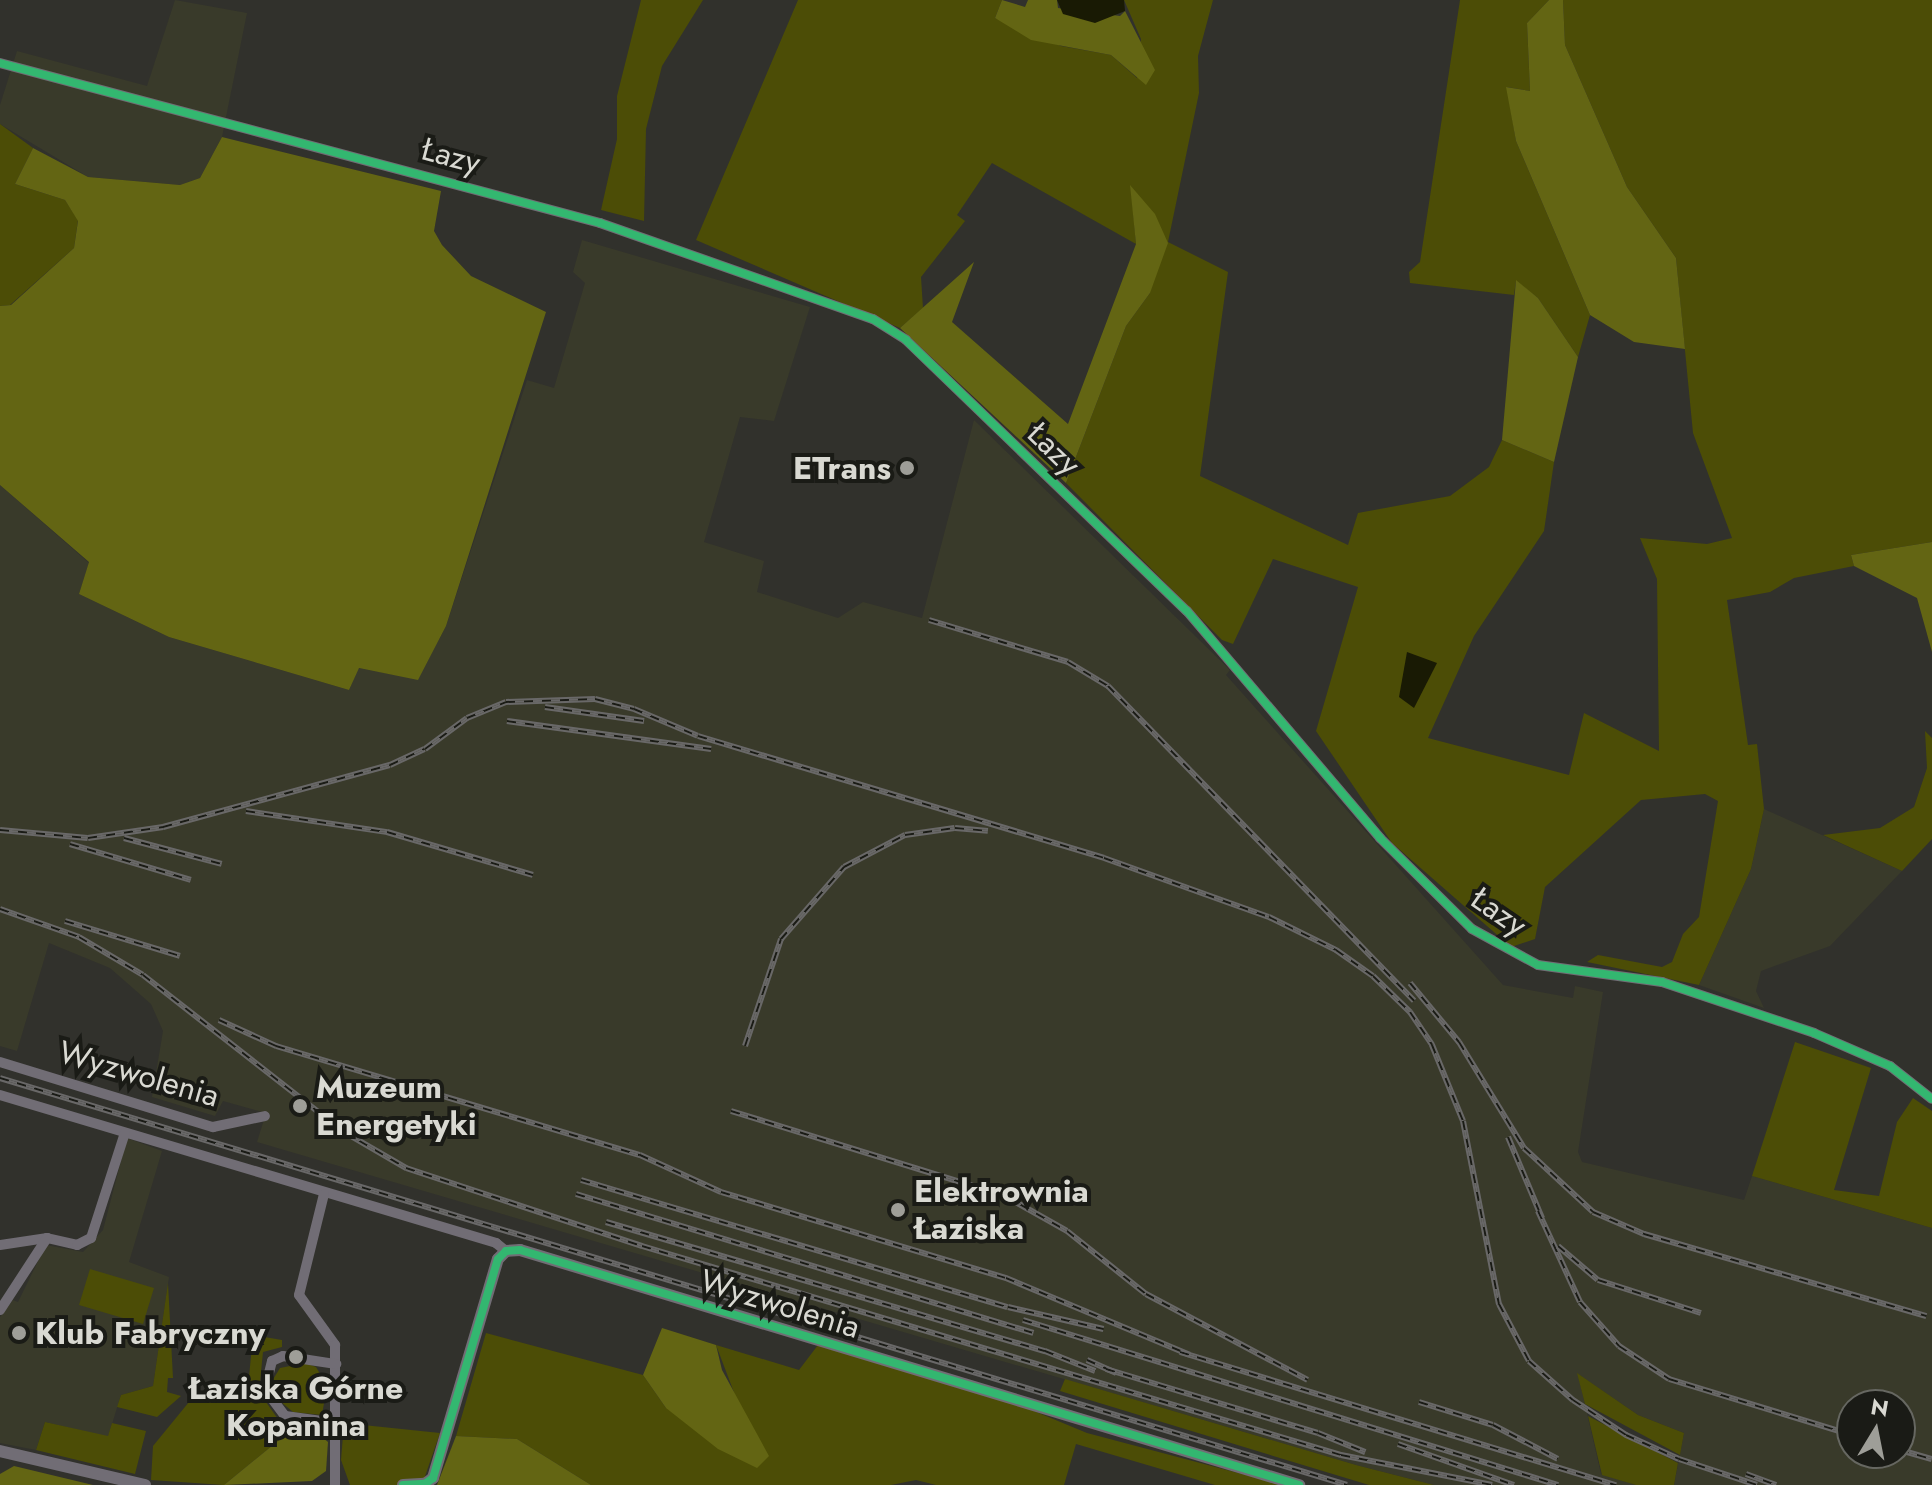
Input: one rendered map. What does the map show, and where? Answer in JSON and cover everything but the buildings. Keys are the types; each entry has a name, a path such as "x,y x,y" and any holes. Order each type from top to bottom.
{"street":[{"name":"Łazy","path":"0,63 600,223 873,319 906,340 1187,611 1380,838 1472,929 1538,965 1662,982 1814,1033 1890,1066 1932,1099"},
{"name":"Wyzwolenia","path":"0,1062 213,1127 265,1116"},
{"name":"Wyzwolenia","path":"0,1095 496,1243 506,1251 520,1250 1299,1485"},
{"name":"Wyzwolenia","path":"0,1245 47,1238 77,1245 91,1238 125,1133"},
{"path":"324,1194 299,1295 335,1345 335,1485"},
{"path":"0,1310 47,1238"},
{"path":"403,1485 425,1484 439,1464 498,1259 506,1251"},
{"path":"336,1364 283,1356 272,1361 265,1389 285,1416 336,1423"},
{"path":"0,1451 145,1485"}],"shaded area":[{"path":"175,0 247,13 222,137 200,178 180,185 88,177 0,124 0,105 17,51 147,86"},
{"path":"641,0 703,0 662,66 646,129 644,221 601,210 617,139 617,96"},
{"path":"798,0 1002,0 995,18 1061,46 1111,55 1137,78 1141,39 1124,0 1213,0 1198,56 1199,93 1168,242 1228,272 1200,476 1348,545 1358,513 1450,496 1489,467 1502,440 1554,462 1544,531 1474,636 1428,738 1569,775 1584,713 1659,751 1657,579 1640,538 1707,544 1732,538 1693,433 1676,258 1627,187 1565,45 1563,0 1932,0 1932,542 1851,555 1854,566 1794,578 1770,592 1727,600 1748,745 1757,744 1764,809 1751,869 1699,985 1587,962 1598,955 1662,967 1672,962 1683,934 1699,917 1718,801 1705,794 1641,800 1545,887 1535,939 1511,947 1392,843 1316,731 1358,587 1273,559 1233,644 1222,640 1066,483 1126,326 1150,293 1131,186 1136,244 992,163 957,215 965,221 921,277 923,308 900,328 696,240"},
{"path":"1002,0 1025,7 1028,0 1057,0 1058,8 1120,16 1125,11 1155,70 1146,85 1111,55 1031,40 995,18"},
{"path":"1057,0 1124,0 1125,11 1095,23 1063,14"},
{"path":"1460,0 1549,0 1527,23 1530,91 1507,87 1516,141 1590,315 1578,357 1538,298 1516,281 1514,295 1410,283 1409,272 1420,262"},
{"path":"1549,0 1563,0 1565,45 1627,187 1676,258 1685,349 1634,342 1590,315 1516,141 1506,87 1530,91 1527,23"},
{"path":"0,124 33,148 15,184 65,200 78,220 74,248 10,305 0,306"},
{"path":"222,137 441,191 434,231 442,245 471,276 546,312 446,626 418,680 359,668 349,690 169,637 79,594 89,562 0,485 0,306 11,305 74,248 78,221 65,200 15,184 33,148 88,177 180,185 200,178"},
{"path":"1130,185 1155,214 1168,243 1150,293 1126,326 1066,483 900,328 974,262 952,322 1068,424 1136,244"},
{"path":"582,240 810,307 774,421 740,417 704,542 764,561 757,592 838,618 863,602 922,618 974,420 1230,670 1226,675 1503,985 1573,998 1575,986 1603,992 1578,1152 1582,1162 1744,1200 1752,1176 1932,1228 1932,1485 1674,1485 1684,1433 1638,1415 1578,1374 1601,1474 1636,1485 1434,1485 1356,1465 257,1142 266,1113 223,1101 215,1116 152,1097 163,1031 151,1004 110,968 49,943 17,1051 0,1046 0,485 89,563 79,594 169,637 349,690 358,668 418,679 446,626 527,380 554,388 585,283 573,272"},
{"path":"1516,280 1538,298 1578,357 1554,462 1502,440"},
{"path":"1932,542 1932,652 1917,598 1854,566 1851,555"},
{"path":"1407,652 1437,663 1414,708 1399,697"},
{"path":"1925,731 1932,738 1932,839 1902,871 1823,835 1880,828 1914,807 1927,768"},
{"path":"1764,809 1902,871 1830,946 1761,971 1756,991 1764,1008 1699,985 1751,869"},
{"path":"1795,1042 1871,1068 1834,1190 1879,1196 1897,1122 1913,1098 1932,1111 1932,1228 1752,1176"},
{"path":"127,1138 162,1151 129,1262 169,1277 153,1386 121,1395 108,1437 45,1422 36,1450 0,1443 0,1317 13,1300 18,1302 46,1245 83,1252 103,1230"},
{"path":"90,1269 154,1288 143,1324 79,1305"},
{"path":"168,1283 173,1378 168,1378 167,1392 181,1396 157,1417 117,1407 121,1395 153,1386"},
{"path":"662,1328 716,1345 722,1370 769,1456 757,1468 718,1449 666,1408 643,1375"},
{"path":"486,1333 643,1375 666,1408 735,1395 716,1345 799,1370 818,1345 1017,1404 1087,1433 1283,1485 1215,1485 1076,1444 1064,1485 936,1485 916,1480 891,1485 591,1485 517,1439 456,1436"},
{"path":"253,1335 282,1340 282,1347 263,1352 259,1392 278,1419 295,1427 224,1485 151,1480 153,1446 189,1402 242,1403 247,1398"},
{"path":"305,1363 316,1367 327,1385 322,1415 293,1412 274,1396 272,1381 280,1368"},
{"path":"1577,1373 1638,1415 1684,1433 1680,1455 1585,1404"},
{"path":"1065,1379 1434,1485 1369,1485 1060,1391"},
{"path":"1588,1416 1678,1463 1674,1485 1636,1485 1602,1475"},
{"path":"45,1422 108,1436 112,1423 146,1431 135,1474 36,1450"},
{"path":"344,1423 440,1433 422,1485 350,1485 341,1460"},
{"path":"295,1427 310,1427 328,1442 326,1471 312,1481 224,1485"},
{"path":"456,1436 517,1439 591,1485 437,1485"},
{"path":"14,1466 93,1485 0,1485 0,1474"}],"railway":[{"path":"929,620 1068,662 1108,686 1414,1001"},
{"path":"0,830 88,838 163,827 390,765 425,749 467,718 506,702 595,699 634,709 698,736 1104,858 1269,917 1336,950 1373,976 1410,1012 1432,1045 1463,1121 1499,1304 1529,1361 1573,1400 1626,1435 1679,1459 1757,1485"},
{"path":"545,707 644,721"},
{"path":"507,721 711,749"},
{"path":"246,811 387,832 533,875"},
{"path":"745,1046 781,939 844,867 905,835 955,828 988,831"},
{"path":"124,838 222,864"},
{"path":"70,844 191,880"},
{"path":"0,909 79,937 143,975 344,1132 406,1168 642,1246 1341,1455 1492,1485"},
{"path":"65,921 180,956"},
{"path":"1410,983 1459,1042 1524,1148 1593,1212 1644,1234 1926,1316"},
{"path":"219,1020 276,1046 640,1155 721,1192 1006,1278 1190,1355"},
{"path":"0,1078 1347,1485"},
{"path":"731,1111 1005,1196 1067,1231 1146,1294 1308,1380"},
{"path":"1508,1137 1542,1218"},
{"path":"581,1180 1008,1307 1103,1329"},
{"path":"576,1194 1033,1333"},
{"path":"1538,1211 1580,1302 1619,1346 1669,1379 1836,1430"},
{"path":"606,1222 1045,1351 1095,1371"},
{"path":"1558,1246 1598,1280 1701,1313"},
{"path":"1023,1320 1558,1485"},
{"path":"1180,1352 1616,1485"},
{"path":"1087,1360 1116,1373"},
{"path":"1106,1369 1318,1433 1365,1452"},
{"path":"1419,1402 1493,1425 1558,1459"},
{"path":"1398,1444 1514,1485"},
{"path":"1916,1454 1932,1459"},
{"path":"1746,1474 1776,1485"}],"cycle path":[{"path":"0,63 600,223 873,319 906,340 1187,611 1380,838 1472,929 1538,965 1662,982 1814,1033 1890,1066 1932,1099"},
{"path":"403,1485 425,1484 433,1478 498,1259 506,1251 520,1250 1299,1485"}],"place":[{"name":"ETrans","path":"907,468"},
{"name":"Muzeum Energetyki","path":"300,1106"},
{"name":"Elektrownia Łaziska","path":"898,1210"},
{"name":"Klub Fabryczny","path":"19,1333"},
{"name":"Łaziska Górne Kopanina","path":"296,1357"}]}
